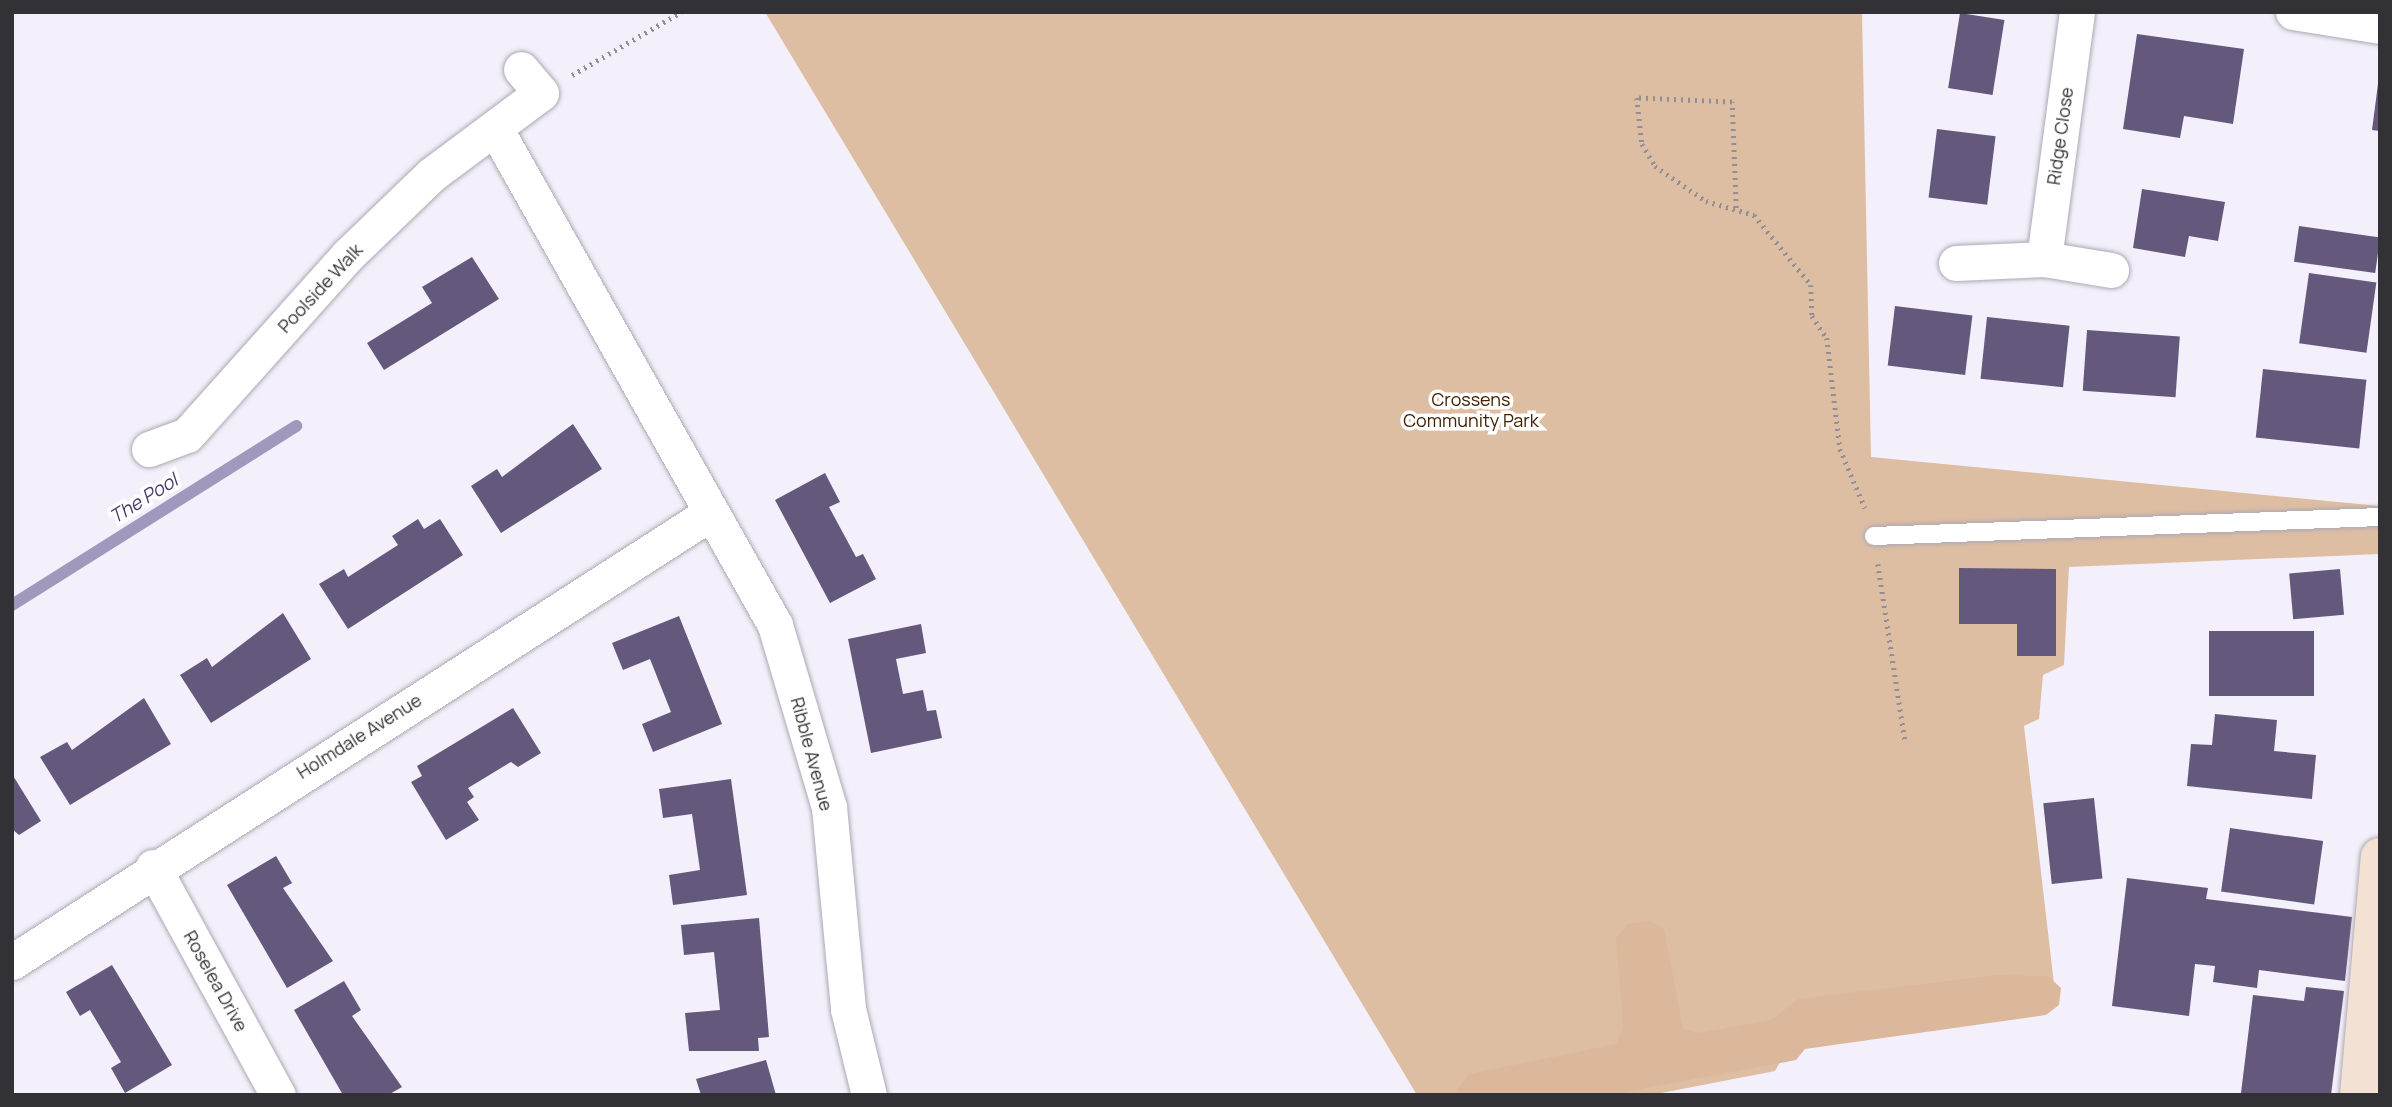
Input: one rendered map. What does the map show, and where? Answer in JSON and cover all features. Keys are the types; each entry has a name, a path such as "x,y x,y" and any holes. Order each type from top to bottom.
{"main road":[{"path":"2359,1095 2377,936 2380,857"}],"street":[{"name":"Ridge Close","path":"2044,259 2077,12"},
{"path":"2293,12 2380,26"},
{"name":"Poolside Walk","path":"149,449 187,435 348,255 431,175 495,128 531,81"},
{"path":"495,128 709,514"},
{"path":"1956,262 2044,259 2111,270"},
{"name":"Holmdale Avenue","path":"12,961 153,867 709,514"},
{"name":"Ribble Avenue","path":"709,514 775,625 829,807 848,1009 869,1095"},
{"name":"Roselea Drive","path":"153,867 278,1095"}],"lane":[{"path":"1874,536 2380,517"}],"path":[{"path":"531,81 681,12"},
{"path":"1736,208 1732,102 1637,98 1643,144 1655,166 1706,201 1754,215 1811,285 1811,316 1827,338 1840,449 1874,536 1905,740"}],"green space":[{"name":"Crossens Community Park","path":"765,12 1862,12 1871,457 2380,506 2380,554 2069,567 2064,665 2043,675 2039,719 2024,726 2054,984 1808,1013 1775,1071 1651,1095 1417,1095"}],"shaded area":[{"path":"1651,921 1664,929 1683,1028 1698,1033 1771,1020 1798,999 1997,975 2048,976 2061,988 2059,1005 2046,1015 1805,1049 1796,1060 1610,1095 1453,1095 1469,1074 1616,1044 1623,1028 1616,938 1627,924"}],"building":[{"path":"1960,13 2004,20 1993,95 1948,88"},
{"path":"2137,34 2244,49 2233,124 2184,116 2180,138 2123,129"},
{"path":"2380,84 2380,131 2372,130"},
{"path":"1937,129 1996,136 1987,205 1929,197"},
{"path":"2142,189 2225,202 2218,241 2189,236 2185,257 2133,248"},
{"path":"2299,226 2380,237 2375,273 2294,262"},
{"path":"472,257 499,299 384,370 367,343 432,303 422,287"},
{"path":"2309,273 2376,282 2366,353 2299,343"},
{"path":"1895,306 1972,316 1965,375 1888,366"},
{"path":"1987,317 2070,326 2063,387 1981,379"},
{"path":"2087,330 2180,336 2176,397 2083,391"},
{"path":"2263,369 2366,380 2359,448 2256,438"},
{"path":"573,424 602,469 501,533 471,486 497,469 502,477"},
{"path":"825,473 840,502 829,507 856,557 863,554 876,579 830,603 775,500"},
{"path":"418,519 424,529 440,519 463,555 348,629 319,584 344,569 348,577 398,545 392,536"},
{"path":"1959,568 2056,569 2056,656 2017,656 2017,624 1959,624"},
{"path":"2340,569 2344,615 2293,619 2289,573"},
{"path":"283,613 311,659 211,723 180,675 207,658 212,667"},
{"path":"679,616 722,724 653,752 642,724 671,712 650,659 623,670 612,643"},
{"path":"921,624 926,653 896,659 903,694 923,690 927,711 936,710 942,738 871,753 848,639"},
{"path":"2209,631 2314,631 2314,696 2209,696"},
{"path":"144,698 171,744 70,805 40,757 67,742 72,750"},
{"path":"513,708 541,753 518,767 511,762 468,788 474,797 467,802 479,820 446,840 411,782 422,776 417,766"},
{"path":"2215,714 2277,720 2274,751 2316,755 2312,799 2187,786 2191,744 2212,745"},
{"path":"12,774 41,821 19,835 12,829"},
{"path":"731,779 747,895 673,905 669,875 700,870 692,814 663,818 659,789"},
{"path":"2094,798 2102,879 2052,884 2043,803"},
{"path":"2230,828 2323,841 2314,904 2221,891"},
{"path":"276,856 292,883 283,888 333,961 287,988 227,885"},
{"path":"2127,878 2208,888 2206,899 2352,917 2345,981 2259,970 2257,988 2213,982 2215,966 2195,964 2189,1016 2112,1006"},
{"path":"759,918 769,1037 758,1038 759,1051 689,1051 685,1013 720,1010 714,952 684,955 681,925"},
{"path":"112,965 172,1065 125,1093 111,1068 121,1062 90,1010 80,1016 66,992"},
{"path":"344,981 361,1010 352,1016 402,1087 388,1095 343,1095 294,1010"},
{"path":"2306,987 2344,991 2331,1095 2241,1093 2253,995 2304,1001"},
{"path":"766,1060 776,1095 701,1095 696,1079"}],"waterway":[{"name":"The Pool","path":"12,605 296,426"}]}
